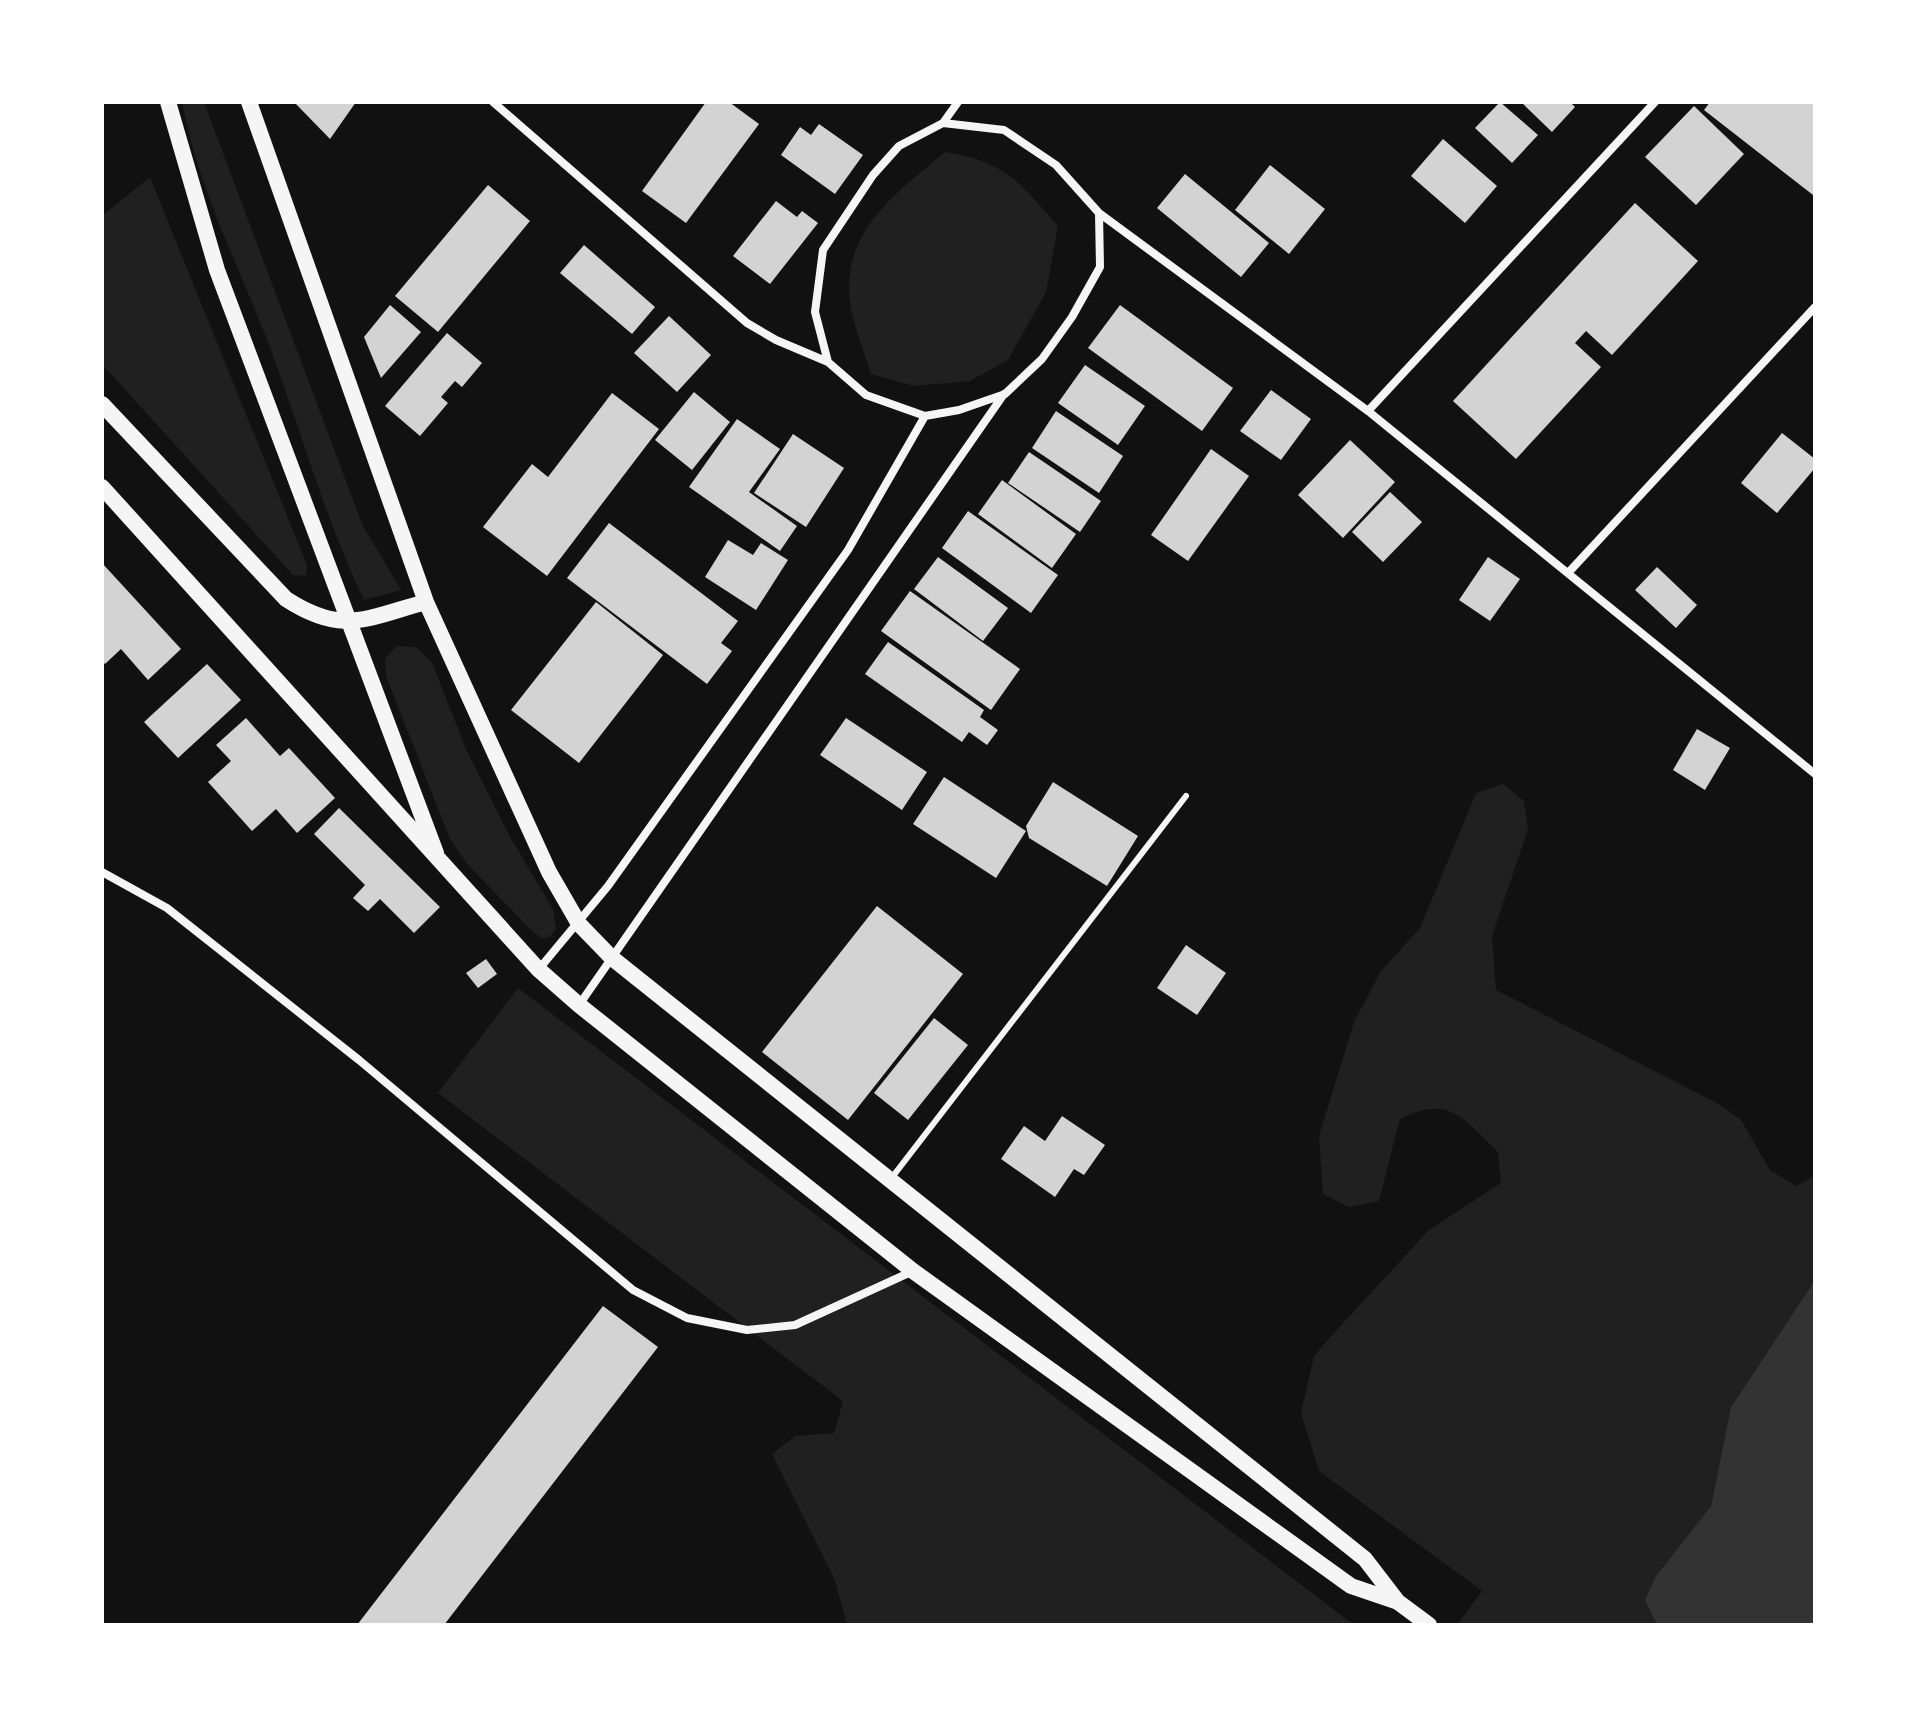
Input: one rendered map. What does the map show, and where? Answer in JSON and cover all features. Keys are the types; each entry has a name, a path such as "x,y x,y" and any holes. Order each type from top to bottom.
{"main road":[{"path":"168,102 217,270 439,862"},
{"path":"249,102 426,602 549,872 579,924 612,958 1365,1559 1398,1602 1429,1625"},
{"path":"102,404 286,599 315,618 351,623 426,602"},
{"path":"102,487 439,862 538,969 579,1005 913,1271 1351,1586 1398,1602"}],"street":[{"path":"493,102 747,323 776,340 828,362 866,395 925,416 959,410 1005,394"},
{"path":"828,362 815,312 823,250 873,175 899,146 943,123 958,102"},
{"path":"1368,411 1655,102"},
{"path":"943,123 1004,130 1056,165 1099,213 1368,411 1815,774"},
{"path":"579,1005 1005,394 1042,359 1072,317 1100,267 1099,213"},
{"path":"1568,573 1815,307"},
{"path":"538,969 579,924 848,550 925,416"},
{"path":"102,872 167,908 359,1060 633,1290 687,1318 747,1330 795,1325 913,1271"}],"lane":[{"path":"890,1180 1186,796"}],"shaded area":[{"path":"182,102 204,102 362,524 401,590 364,600 349,568 266,337 207,193"},
{"path":"945,152 998,168 1033,197 1058,226 1046,292 1008,360 970,381 914,386 871,374 851,308 849,281 853,258 874,218 907,184"},
{"path":"150,177 307,565 306,576 293,575 102,364 102,216"},
{"path":"397,646 416,647 432,663 467,751 510,837 553,909 556,929 550,937 541,938 530,929 468,865 450,839 386,676 385,658"},
{"path":"1503,784 1524,801 1528,829 1492,936 1496,990 1719,1104 1741,1120 1770,1170 1796,1186 1815,1176 1815,1280 1731,1407 1711,1506 1656,1576 1657,1625 1457,1625 1482,1591 1319,1471 1301,1413 1314,1356 1333,1334 1429,1230 1501,1183 1498,1152 1454,1113 1431,1109 1400,1119 1379,1201 1349,1207 1323,1194 1319,1136 1354,1022 1381,971 1420,928 1476,793"},
{"path":"518,988 1354,1625 847,1625 835,1580 772,1454 795,1436 834,1433 843,1401 438,1093"},
{"path":"1815,1280 1815,1625 1657,1625 1645,1600 1656,1576 1711,1506 1731,1407"}],"building":[{"path":"294,102 356,102 330,139"},
{"path":"706,102 729,102 759,124 686,223 642,191"},
{"path":"1500,102 1538,135 1512,163 1475,128"},
{"path":"1521,102 1570,102 1575,107 1552,132"},
{"path":"1710,102 1815,102 1813,195 1704,110"},
{"path":"1694,106 1744,154 1696,205 1645,157"},
{"path":"819,124 863,155 835,194 781,155 800,127 811,135"},
{"path":"1443,139 1497,186 1465,223 1411,176"},
{"path":"1270,165 1325,209 1289,254 1235,210"},
{"path":"1185,174 1269,243 1241,277 1157,208"},
{"path":"488,185 530,221 438,332 395,296"},
{"path":"776,201 797,217 802,211 818,223 770,284 733,256"},
{"path":"1635,203 1698,261 1612,355 1586,331 1575,343 1601,367 1516,459 1453,401"},
{"path":"584,245 655,307 632,334 560,273"},
{"path":"390,305 421,332 381,378 364,337"},
{"path":"1120,305 1233,388 1202,431 1088,348"},
{"path":"669,316 711,355 677,392 634,353"},
{"path":"447,333 482,363 462,387 455,381 441,397 448,403 420,436 385,406"},
{"path":"1085,365 1145,406 1118,445 1058,403"},
{"path":"1271,390 1311,419 1281,460 1240,431"},
{"path":"694,392 730,422 692,470 655,440"},
{"path":"612,393 659,429 547,576 483,527 532,464 548,477"},
{"path":"1056,411 1123,456 1099,493 1032,448"},
{"path":"737,419 780,449 749,492 797,526 780,551 689,487"},
{"path":"1782,433 1815,459 1815,468 1777,513 1741,483"},
{"path":"793,434 844,468 806,527 754,493"},
{"path":"1350,440 1395,482 1343,538 1298,495"},
{"path":"1211,449 1249,476 1188,561 1151,535"},
{"path":"1029,452 1101,501 1080,532 1008,483"},
{"path":"1002,480 1076,534 1052,568 978,514"},
{"path":"1390,492 1422,522 1383,562 1352,532"},
{"path":"968,511 1058,575 1031,613 942,548"},
{"path":"609,523 738,621 721,643 732,651 707,684 567,578"},
{"path":"728,540 753,555 761,543 788,560 756,610 705,577"},
{"path":"938,557 1008,608 983,641 914,589"},
{"path":"1488,557 1520,579 1490,621 1459,600"},
{"path":"102,563 181,649 148,680 121,649 105,664 102,661"},
{"path":"1657,567 1697,605 1676,628 1635,590"},
{"path":"910,591 1020,669 991,710 881,631"},
{"path":"596,602 663,655 579,763 511,710"},
{"path":"888,642 984,710 980,717 998,730 987,745 969,732 962,742 865,674"},
{"path":"207,664 241,700 178,758 144,722"},
{"path":"246,718 280,756 289,748 335,798 297,833 276,809 252,831 208,782 231,761 216,745"},
{"path":"846,718 927,772 902,810 820,755"},
{"path":"1697,729 1730,748 1705,790 1673,770"},
{"path":"944,777 1026,831 996,878 913,824"},
{"path":"1053,782 1138,836 1107,886 1029,838 1026,826"},
{"path":"339,808 440,907 414,933 380,899 368,911 353,898 365,885 314,834"},
{"path":"877,906 963,974 848,1120 762,1052"},
{"path":"1186,945 1226,973 1197,1015 1157,988"},
{"path":"486,959 497,974 478,988 466,973"},
{"path":"934,1018 968,1045 908,1120 874,1093"},
{"path":"1062,1116 1105,1145 1084,1175 1074,1169 1055,1197 1001,1159 1024,1126 1045,1141"},
{"path":"603,1306 658,1347 444,1625 357,1625"}]}
